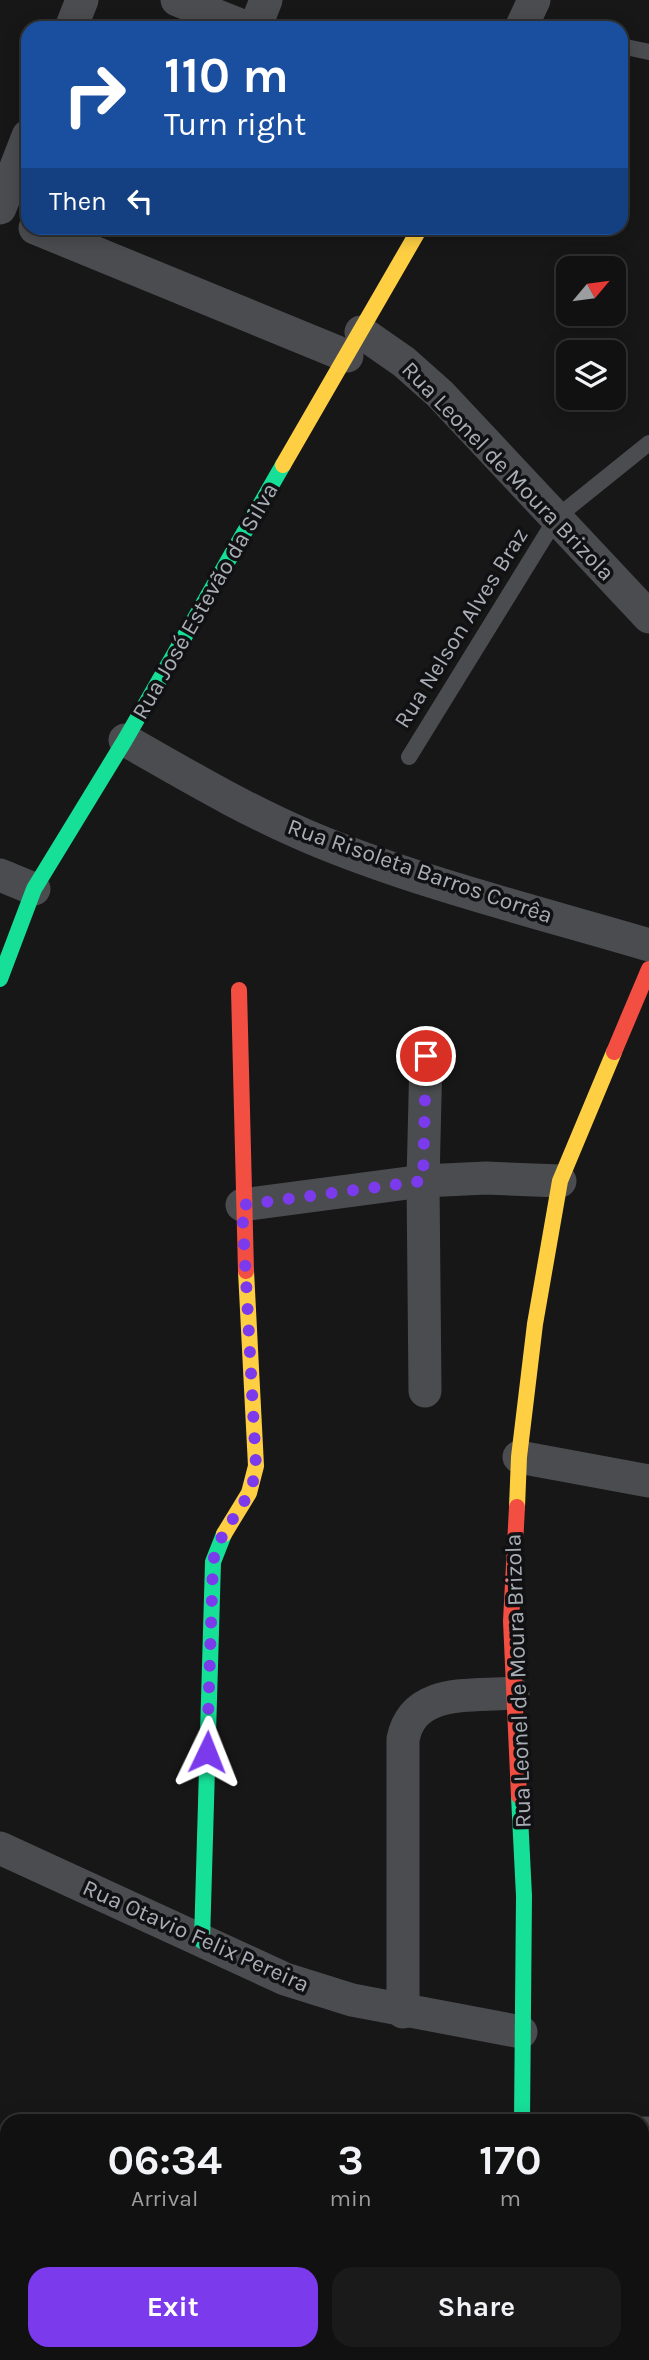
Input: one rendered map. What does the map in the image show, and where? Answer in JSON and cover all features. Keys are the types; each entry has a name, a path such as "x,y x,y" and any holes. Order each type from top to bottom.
{"street":[{"path":"74,21 82,0"},
{"path":"177,0 230,21"},
{"path":"258,21 266,0"},
{"path":"21,155 0,211 21,222"},
{"name":"Rua Leonel de Moura Brizola","path":"54,235 404,362 440,394 649,617"},
{"name":"Rua José Estevão da Silva","path":"0,979 34,889 125,740 416,235"},
{"name":"Rua Risoleta Barros Corrêa","path":"125,740 236,803 310,838 450,887 649,945"},
{"path":"0,875 34,889"},
{"name":"Rua Leonel de Moura Brizola","path":"522,2114 524,1896 513,1693 513,1527 519,1457 535,1324 560,1181 649,969"},
{"path":"202,1941 213,1562 217,1541 248,1497 256,1466 242,1205 239,990"},
{"path":"425,1391 423,1181 426,1056"},
{"path":"242,1205 423,1181 486,1178 560,1181"},
{"path":"519,1457 649,1481"},
{"path":"403,2012 403,1739 407,1720 416,1709 442,1699 513,1693"},
{"name":"Rua Otavio Felix Pereira","path":"0,1847 285,1979 352,2000 403,2012 521,2032"}],"lane":[{"path":"628,48 649,52"},
{"name":"Rua Nelson Alves Braz","path":"409,757 557,517 649,443"}],"traffic: fast":[{"path":"0,979 34,889 125,740 283,465"},
{"path":"202,1941 213,1562 224,1534"},
{"path":"519,1796 524,1896 522,2114"}],"traffic: slow":[{"path":"283,465 416,235"},
{"path":"517,1507 519,1457 535,1324 560,1181 614,1052"},
{"path":"224,1534 249,1493 256,1466 246,1271"}],"traffic: jam":[{"path":"614,1052 649,969"},
{"path":"239,990 246,1271"},
{"path":"517,1507 511,1621 519,1796"}],"route":[{"path":"207,1752 213,1562 217,1541 248,1497 256,1466 242,1205 423,1181 426,1056"}]}
